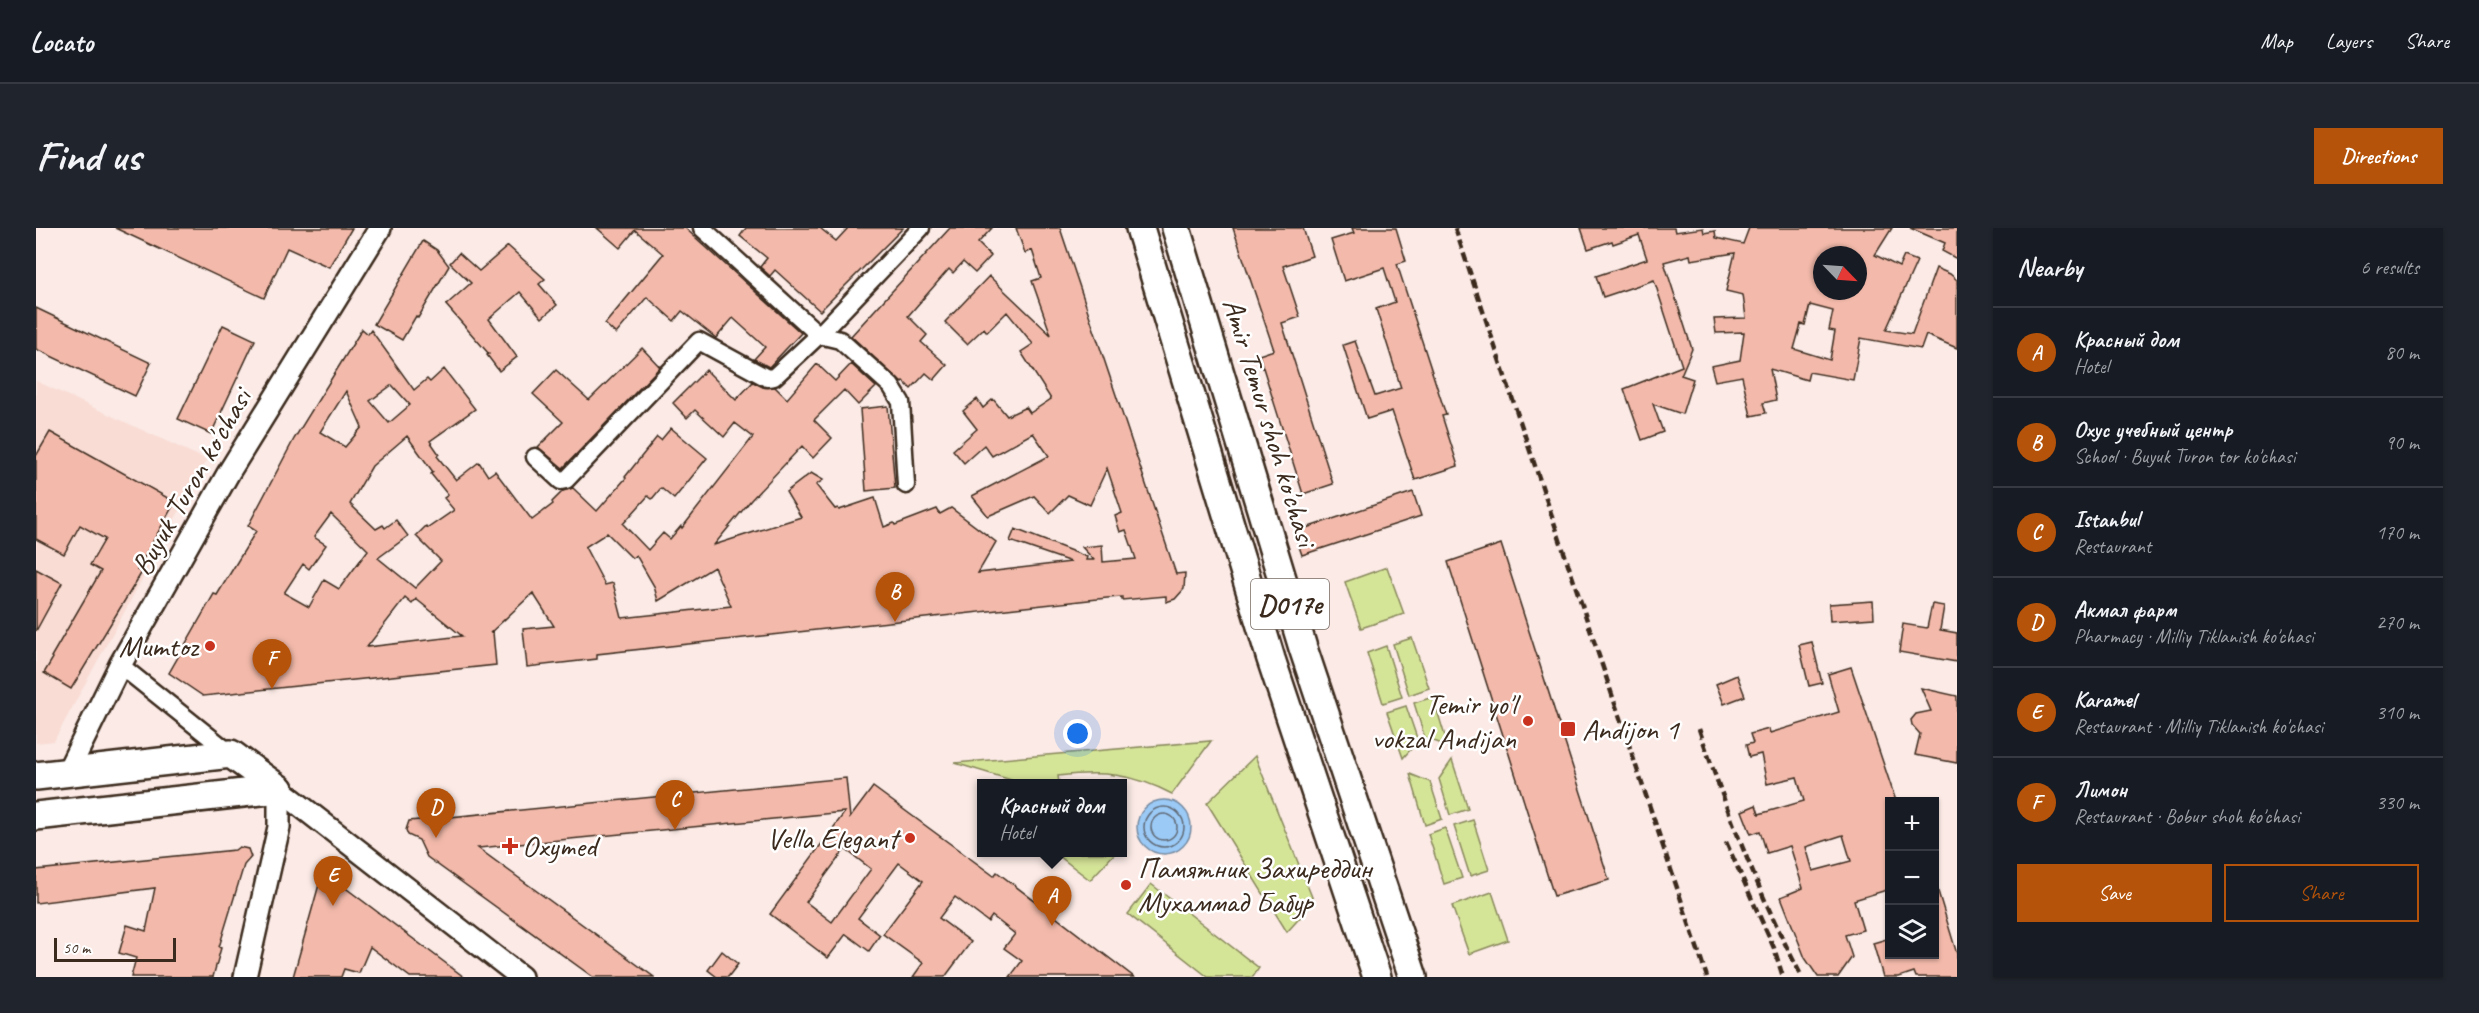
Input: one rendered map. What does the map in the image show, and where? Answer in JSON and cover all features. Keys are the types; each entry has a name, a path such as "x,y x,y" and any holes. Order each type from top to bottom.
{"main road":[{"name":"D017e","path":"1140,228 1271,659 1377,977"},
{"name":"Amir Temur shoh ko'chasi","path":"1176,228 1303,648 1413,977"},
{"path":"1271,659 1303,648"},
{"path":"36,776 231,754 279,789"},
{"path":"36,816 279,789"}],"street":[{"name":"Buyuk Turon ko'chasi","path":"67,773 120,665 240,453 380,228"},
{"path":"702,228 819,335 840,340 891,386 901,402 906,485"},
{"path":"535,457 561,481 566,480 699,341 771,379 819,335 921,228"},
{"path":"120,665 231,754"},
{"path":"245,977 279,827 279,789"},
{"path":"279,789 521,977"}],"shaded area":[{"path":"36,381 207,460 54,741 36,743"}],"green space":[{"path":"1387,567 1404,614 1361,628 1345,582"},
{"path":"1412,638 1429,688 1409,695 1393,644"},
{"path":"1386,646 1402,697 1383,703 1367,653"},
{"path":"1433,697 1448,746 1425,738 1414,703"},
{"path":"1406,706 1418,741 1403,758 1387,712"},
{"path":"1211,741 1172,794 1144,782 1116,775 1074,774 1058,776 1058,779 1008,779 955,763"},
{"path":"1255,756 1314,902 1287,932 1207,803"},
{"path":"1452,760 1468,809 1450,815 1439,779"},
{"path":"1410,774 1430,782 1442,819 1425,825"},
{"path":"1473,820 1489,870 1470,876 1454,826"},
{"path":"1445,828 1462,878 1444,884 1428,834"},
{"path":"1060,857 1111,857 1090,880"},
{"path":"1151,884 1259,968 1253,977 1208,977 1128,914"},
{"path":"1492,892 1508,940 1469,954 1452,906"}],"water":[{"path":"1164,800 1174,802 1183,808 1189,817 1191,827 1189,837 1183,846 1174,852 1164,854 1154,852 1145,846 1139,837 1137,827 1139,817 1145,808 1154,802"}],"building":[{"path":"115,228 352,228 329,267 287,248 264,298"},
{"path":"597,228 685,228 801,333 769,367 754,359 765,347 733,318 716,338 682,311 674,321 647,297 616,334 605,324 663,254 635,230 620,248"},
{"path":"746,228 820,228 836,241 848,228 903,228 820,311 775,270 770,276 760,267 767,258 740,236"},
{"path":"950,228 992,228 978,243 991,256 975,273 963,262 953,273 949,269 908,316 927,335 921,342 947,365 934,380 926,373 911,389 851,336"},
{"path":"1016,228 1060,228 1176,574 1185,573 1184,589 1175,599 1166,602 1166,596 1122,600 1122,597 1107,598 597,654 597,659 527,667 523,629 554,626 533,593 490,633 493,632 496,665 203,696 169,673 214,594 217,595 256,531 248,526 294,439 362,329 368,334 371,330 414,390 427,379 430,382 444,369 475,409 430,441 439,454 437,456 456,480 479,462 488,476 495,471 532,520 553,504 552,502 563,491 573,488 597,511 657,437 661,440 671,428 707,458 674,499 661,488 652,499 648,496 623,524 648,550 663,533 670,539 681,526 682,528 753,437 735,423 724,437 695,410 687,418 673,403 706,370 736,400 753,382 763,387 775,387 787,399 817,364 835,381 851,364 876,387 858,405 844,390 814,420 832,438 813,458 802,446 751,500 714,545 801,517 786,492 811,473 823,480 816,485 835,509 839,510 875,498 884,527 937,509 940,514 951,508 996,542 978,573 1071,562 1010,541 1015,529 1087,557 1086,560 1094,560 1082,547 1102,545 1103,562 1136,559 1126,530 1120,532 1115,516 1122,513 1107,468 1090,505 1068,495 1050,513 1034,496 988,516 972,496 1049,456 1033,433 992,456 984,445 964,463 953,450 977,429 963,411 977,399 983,408 993,399 1007,416 1026,407 1030,413 1051,399 1021,352 1033,344 1007,312 987,332 984,328 967,344 945,322 989,276 1051,335 1032,281 1041,278 1032,250 1025,253","holes":["392,385 410,405 389,423 370,401","346,391 362,427 345,447 320,432","407,436 433,472 431,474 448,495 444,498 454,510 428,528 426,526 416,536 441,561 415,588 378,558 408,536 396,520 385,528 383,525 376,529 350,504 372,466","331,514 368,550 339,589 324,580 309,607 284,593 303,564 309,569 326,545 314,537","607,533 632,558 636,555 654,586 658,601 714,567 731,606 622,618 613,583 605,585 585,547","405,598 412,604 416,599 462,636 367,647"]},
{"path":"1233,228 1303,228 1312,256 1283,266 1300,317 1282,323 1333,484 1303,494 1259,355 1274,350"},
{"path":"1352,228 1396,228 1406,261 1397,264 1446,415 1442,416 1458,466 1415,480 1392,411 1367,419 1343,345 1355,341 1375,396 1401,388 1376,309 1395,302 1384,268 1344,281 1331,240 1354,233"},
{"path":"1581,228 1674,228 1675,232 1703,228 1704,233 1715,231 1716,238 1743,244 1749,228 1892,228 1875,255 1899,267 1904,256 1917,261 1886,330 1912,334 1936,268 1957,280 1957,348 1926,335 1921,349 1861,338 1853,380 1809,372 1807,380 1770,369 1776,400 1763,403 1766,413 1751,416 1742,376 1715,381 1711,366 1740,360 1744,332 1716,333 1714,319 1746,318 1743,295 1726,291 1735,253 1691,260 1690,255 1664,262 1692,349 1681,375 1693,379 1682,414 1653,404 1663,432 1642,440 1624,389 1682,366 1654,280 1603,297 1596,276 1647,259 1639,235 1613,244 1612,241 1588,249","holes":["1810,305 1833,311 1829,330 1835,331 1830,360 1794,349 1801,324 1805,325"]},
{"path":"1910,228 1957,228 1957,259 1942,251 1945,243"},
{"path":"423,241 437,250 449,266 402,340 374,324"},
{"path":"508,246 545,279 539,284 557,305 542,318 520,292 489,319 517,357 499,371 487,355 489,354 446,305 471,283 450,263 459,253 479,271"},
{"path":"36,308 151,363 135,396 36,349"},
{"path":"223,325 255,340 211,434 178,419"},
{"path":"642,348 660,367 563,468 538,447 563,422 533,394 556,370 589,400"},
{"path":"888,406 895,488 866,491 860,409"},
{"path":"50,432 175,502 137,570 142,572 71,689 44,673 101,571 90,565 105,539 80,525 64,554 36,539 36,456"},
{"path":"1413,492 1421,516 1302,555 1294,532"},
{"name":"Temir yo'l vokzal Andijan","path":"1501,544 1609,880 1554,896 1448,562"},
{"path":"36,569 62,583 36,631"},
{"path":"1873,601 1874,618 1830,621 1829,604"},
{"path":"1932,604 1944,606 1940,630 1957,633 1957,662 1899,652 1903,624 1927,628"},
{"path":"1812,642 1822,683 1809,686 1799,645"},
{"path":"1851,667 1895,797 1885,797 1885,891 1854,900 1863,930 1845,935 1852,957 1838,977 1818,977 1805,958 1781,897 1803,888 1790,846 1767,853 1760,831 1751,834 1742,811 1756,805 1759,814 1804,801 1797,777 1767,784 1761,754 1749,757 1746,745 1753,743 1750,734 1769,729 1770,733 1839,712 1828,674","holes":["1843,835 1851,861 1813,871 1806,847"]},
{"path":"1737,675 1745,696 1724,704 1716,684"},
{"path":"1921,688 1957,696 1957,763 1915,755 1920,734 1912,725 1911,720 1916,714 1931,711"},
{"path":"846,778 850,818 873,787 994,876 997,872 1134,977 1010,977 1022,961 1004,948 1015,934 992,916 988,922 955,897 939,918 971,942 945,977 913,977 923,963 883,934 923,881 899,863 858,918 880,935 869,951 846,934 828,958 770,914 845,812 478,848 654,977 593,977 427,857 419,840 408,835 406,830 409,821","holes":["845,849 871,869 832,922 806,902"]},
{"path":"239,847 248,849 251,857 244,865 219,947 221,948 213,977 131,977 136,958 119,953 127,925 146,931 155,888 36,903 36,870 235,850"},
{"path":"331,874 339,877 343,886 464,977 410,977 370,947 359,973 344,969 341,977 293,977 320,881"},
{"path":"1939,895 1957,954 1957,977 1916,977 1914,972 1899,977 1883,977 1873,943 1885,939 1885,959 1939,959"},
{"path":"722,951 738,964 728,977 717,977 708,970"}],"railway":[{"path":"1455,228 1707,977"},
{"path":"1699,729 1746,855 1772,916 1802,977"},
{"path":"1726,842 1774,948 1783,977"}],"place":[{"name":"Охус учебный центр","path":"895,622"},
{"name":"Mumtoz","path":"210,646"},
{"name":"Лимон","path":"272,689"},
{"name":"Temir yo'l vokzal Andijan","path":"1528,721"},
{"name":"Andijon 1","path":"1568,729"},
{"name":"Istanbul","path":"675,830"},
{"name":"Акмал фарм","path":"436,838"},
{"name":"Vella Elegant","path":"910,838"},
{"name":"Oxymed","path":"510,846"},
{"name":"Памятник Захиреддин Мухаммад Бабур","path":"1126,885"},
{"name":"Karamel","path":"333,906"},
{"name":"Красный дом","path":"1052,926"}]}
